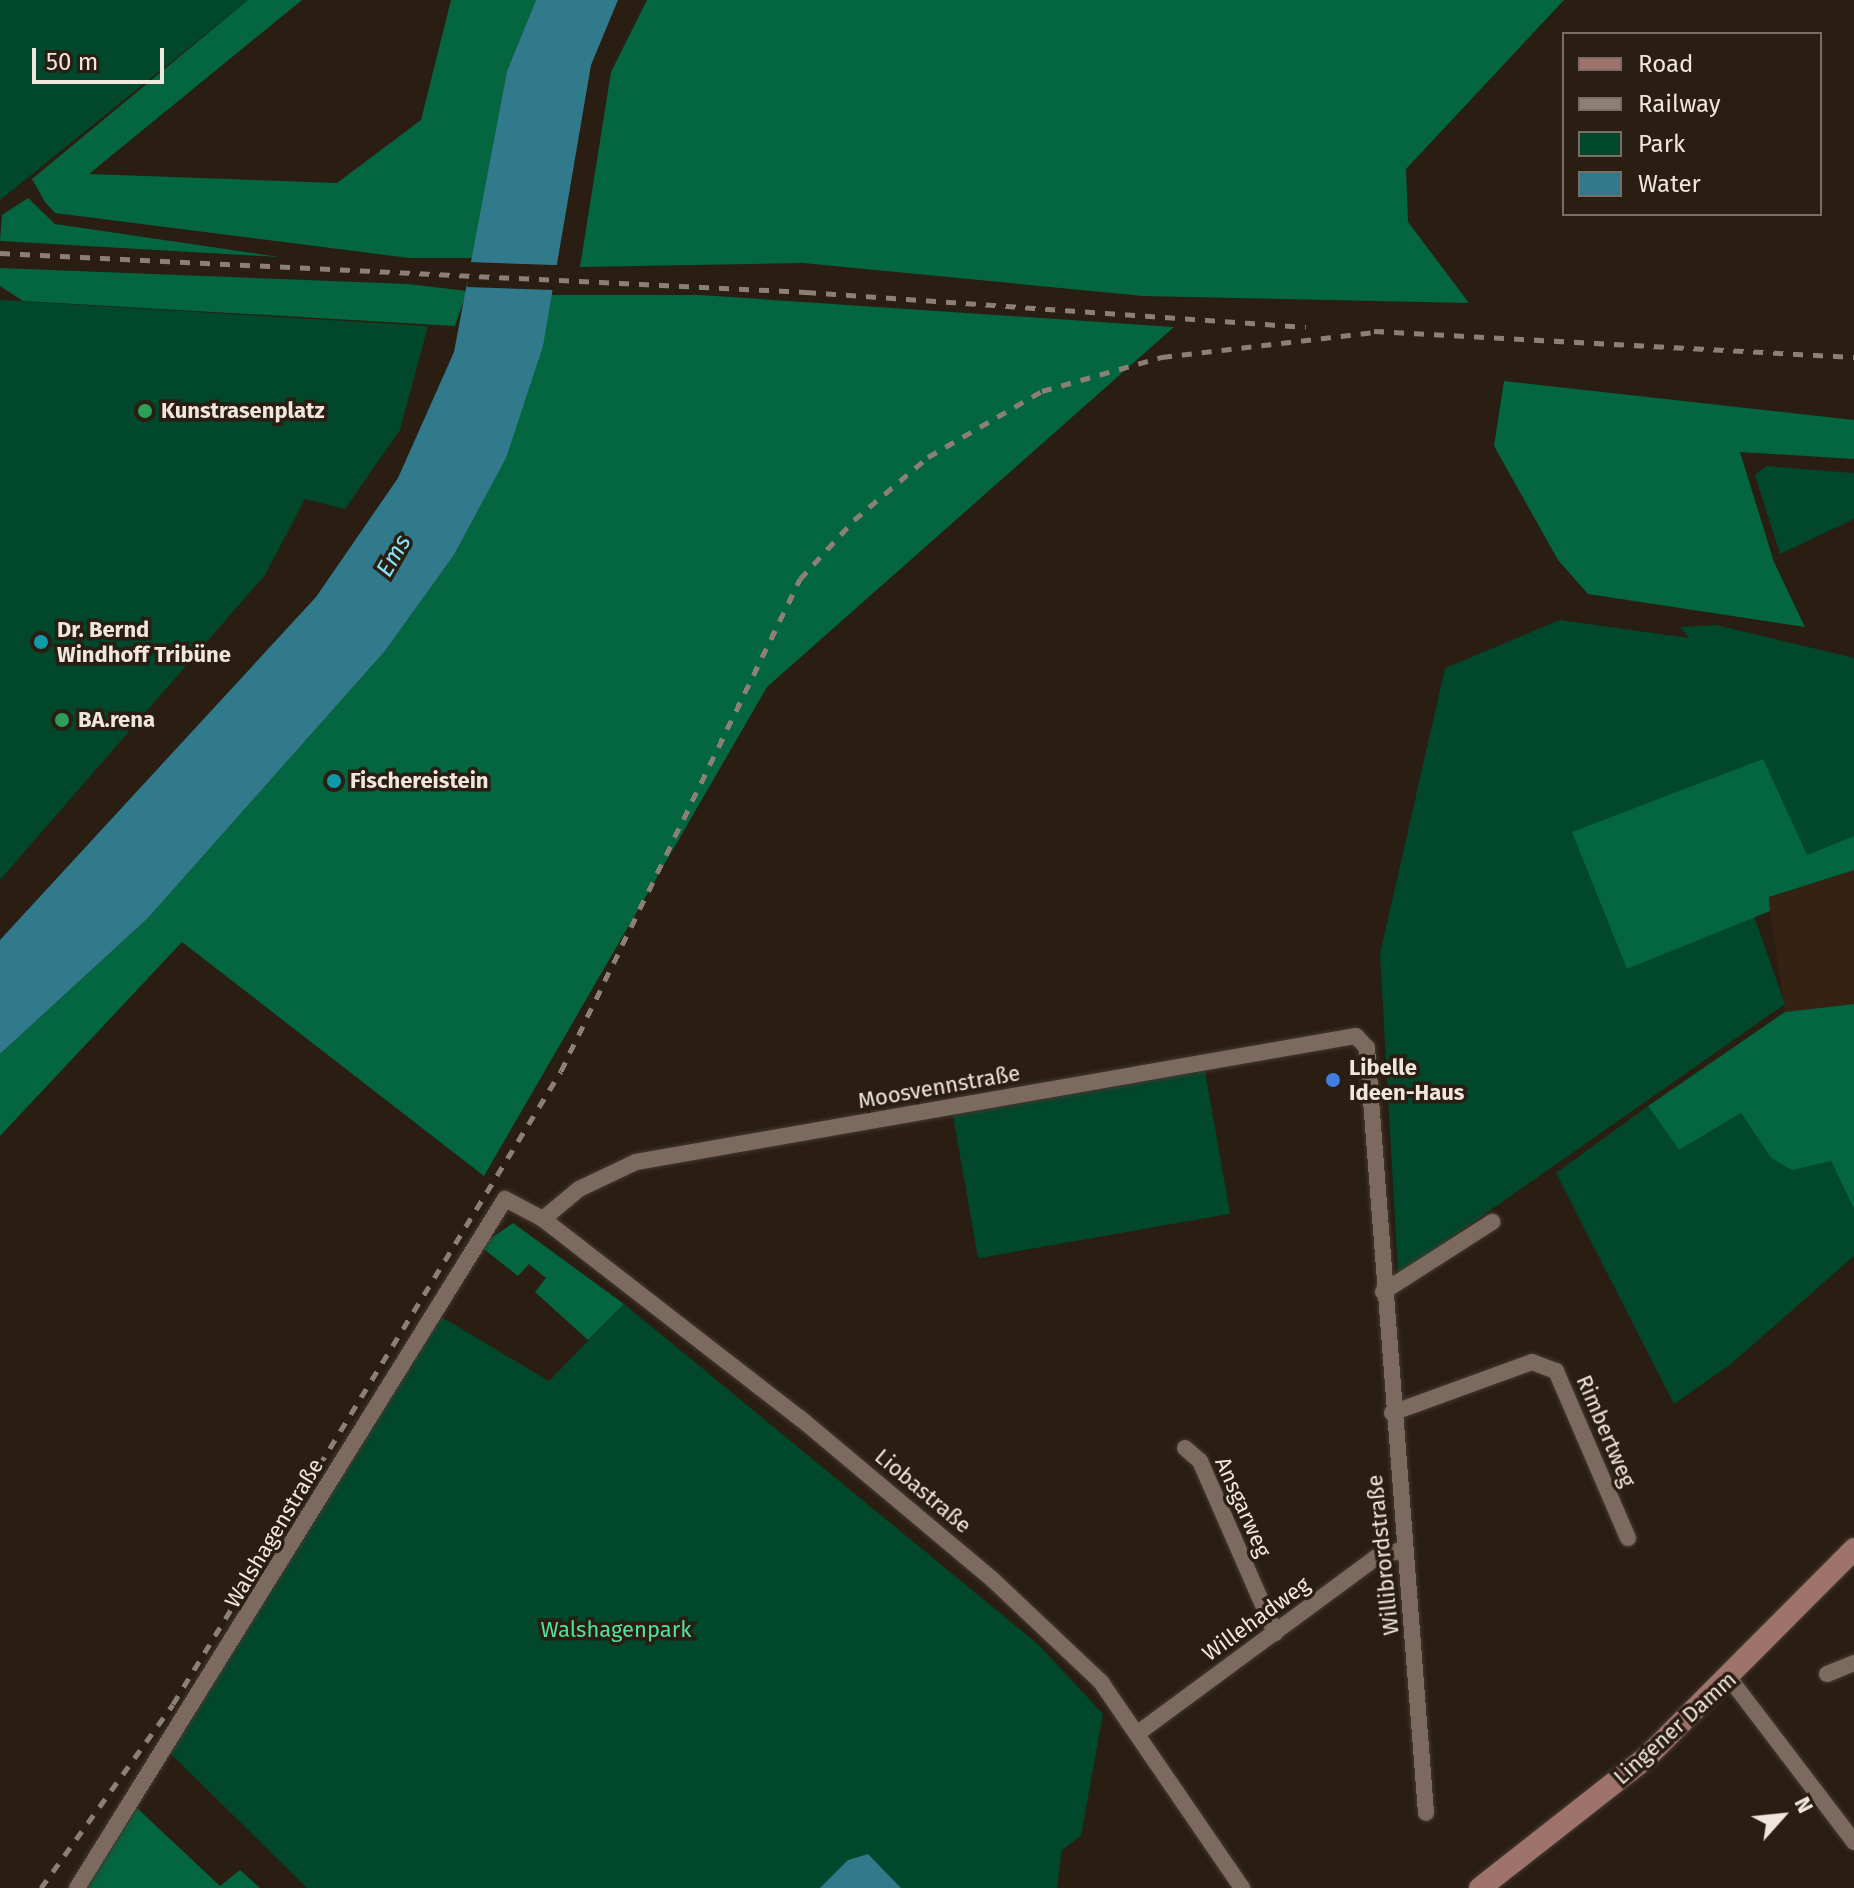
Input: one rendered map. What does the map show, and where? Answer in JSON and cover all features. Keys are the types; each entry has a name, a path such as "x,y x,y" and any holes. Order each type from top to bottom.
{"main road":[{"name":"Lingener Damm","path":"1480,1888 1646,1758 1730,1679 1854,1549"}],"street":[{"name":"Moosvennstraße","path":"543,1219 579,1189 636,1162 1356,1036"},
{"name":"Willibrordstraße","path":"1356,1036 1367,1048 1392,1413 1426,1813"},
{"name":"Liobastraße","path":"505,1199 543,1219 992,1579 1101,1682 1242,1888"},
{"name":"Walshagenstraße","path":"77,1888 505,1199"},
{"path":"1383,1292 1492,1222"},
{"name":"Rimbertweg","path":"1392,1413 1532,1362 1556,1371 1628,1538"},
{"name":"Ansgarweg","path":"1185,1448 1200,1461 1275,1633"},
{"name":"Willehadweg","path":"1138,1733 1375,1558 1404,1549"},
{"path":"1827,1674 1854,1663"},
{"path":"1730,1679 1854,1842"}],"shaded area":[{"path":"1854,870 1854,1004 1785,1012 1768,898"}],"green space":[{"path":"0,0 248,0 0,200"},
{"path":"248,0 302,0 89,174 337,183 421,120 451,0 536,0 507,71 473,258 409,258 55,213 45,202 32,179"},
{"path":"647,0 1564,0 1406,169 1408,222 1469,303 1143,296 803,263 580,267 611,72"},
{"path":"28,198 55,224 279,257 0,241 2,215"},
{"path":"0,268 408,284 467,291 455,326 23,301 0,286"},
{"path":"551,295 700,295 1174,327 767,687 484,1176 182,942 0,1136 0,1054 148,918 385,651 454,555 506,457"},
{"path":"0,300 428,326 400,430 345,509 305,499 265,575 0,880"},
{"path":"1504,381 1854,420 1854,459 1740,452 1774,562 1805,627 1588,594 1558,560 1494,446"},
{"path":"1766,466 1854,473 1854,519 1780,554 1755,475"},
{"path":"1560,620 1689,638 1680,627 1716,625 1854,658 1854,836 1807,855 1627,969 1754,916 1785,1004 1398,1275 1380,954 1445,668"},
{"path":"1763,759 1807,855 1854,836 1854,870 1769,897 1770,911 1627,969 1572,832"},
{"path":"1854,1004 1854,1209 1831,1161 1792,1170 1771,1158 1741,1113 1679,1150 1648,1106 1785,1012"},
{"path":"1205,1071 1230,1214 978,1258 953,1115"},
{"path":"1648,1106 1679,1150 1741,1113 1771,1158 1831,1161 1854,1209 1854,1256 1731,1364 1674,1404 1556,1173"},
{"path":"513,1223 624,1304 588,1340 535,1292 546,1278 529,1264 518,1276 480,1246"},
{"name":"Walshagenpark","path":"624,1304 1039,1645 1103,1714 1081,1836 1062,1850 1057,1888 307,1888 170,1753 440,1316 549,1381"},
{"path":"136,1807 220,1886 240,1870 260,1888 84,1888"}],"water":[{"name":"Ems","path":"536,0 618,0 591,65 543,346 506,458 454,555 385,651 148,918 0,1054 0,940 316,597 398,478 454,352 507,71"},
{"path":"868,1854 901,1888 820,1888 848,1860"}],"pier":[{"path":"468,262 561,265 560,290 467,287"}],"railway":[{"path":"0,253 806,292 1306,327"},
{"path":"1374,331 1854,357"},
{"path":"41,1888 173,1704 561,1071 800,579 854,520 928,457 1042,391 1162,357 1383,331"}],"place":[{"name":"Kunstrasenplatz","path":"145,411"},
{"name":"Dr. Bernd Windhoff Tribüne","path":"41,642"},
{"name":"BA.rena","path":"62,720"},
{"name":"Fischereistein","path":"334,781"},
{"name":"Libelle Ideen-Haus","path":"1333,1080"}]}
